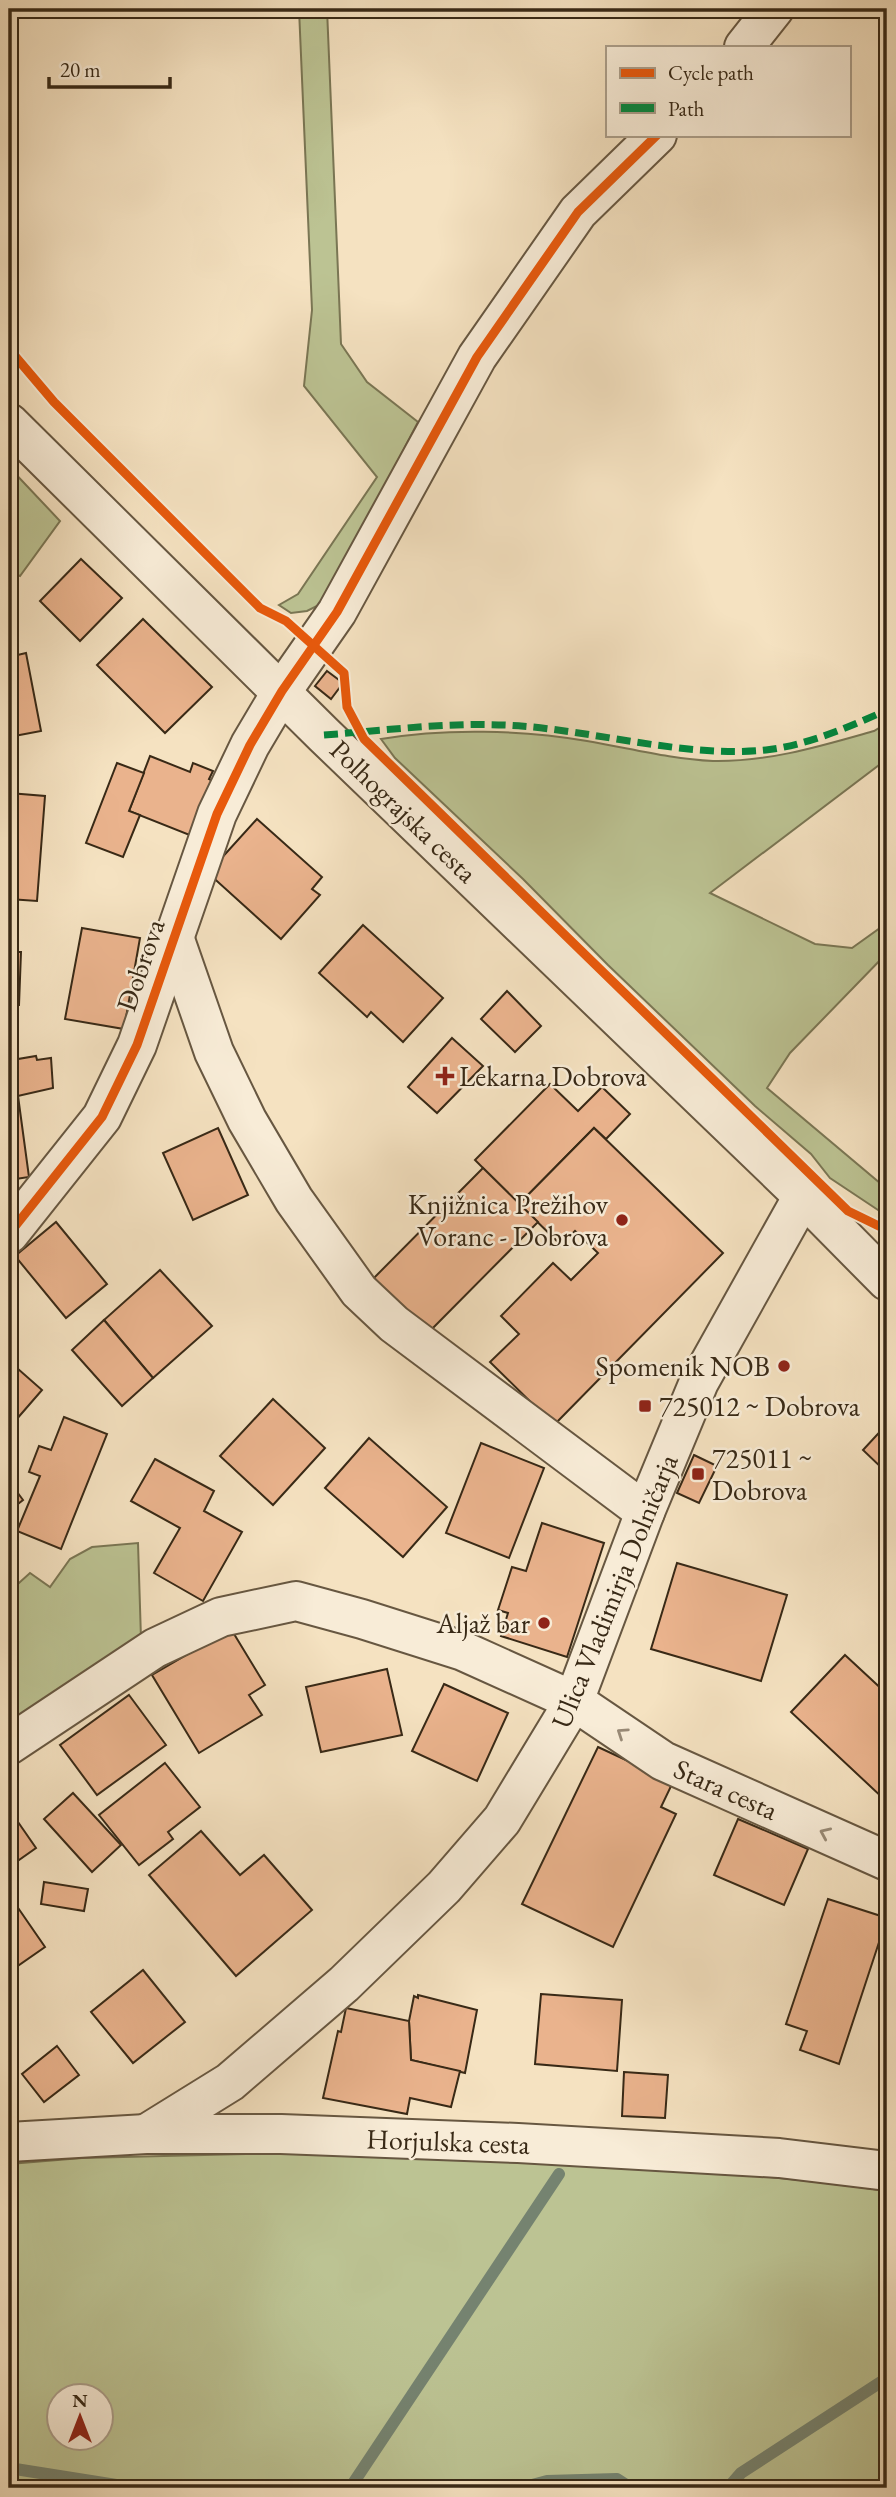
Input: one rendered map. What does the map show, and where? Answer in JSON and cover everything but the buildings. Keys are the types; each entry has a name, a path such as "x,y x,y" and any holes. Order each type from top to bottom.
{"street":[{"path":"745,46 774,9"},
{"name":"Dobrova","path":"9,1234 102,1117 137,1045 217,814 250,745 282,691 337,612 477,357 578,212 656,136"},
{"name":"Polhograjska cesta","path":"9,423 887,1281"},
{"path":"174,937 214,1052 247,1120 294,1200 359,1291 394,1324 645,1512"},
{"name":"Ulica Vladimirja Dolničarja","path":"146,2134 230,2082 344,1984 444,1887 502,1820 574,1701 645,1512 699,1382 803,1196"},
{"name":"Stara cesta","path":"9,1745 155,1648 221,1617 296,1601 463,1651 574,1701 663,1761 887,1861"},
{"name":"Horjulska cesta","path":"9,2142 146,2134 281,2134 518,2143 779,2158 887,2171"}],"green space":[{"path":"299,9 327,9 341,344 367,382 418,422 340,572 319,605 307,611 291,613 279,605 298,594 377,477 304,386 312,310"},
{"path":"9,467 60,521 20,576 9,572"},
{"path":"887,723 887,759 710,893 815,944 852,948 887,923 887,953 790,1053 767,1088 887,1189 887,1216 830,1178 811,1154 755,1106 608,965 523,879 395,758 381,739 431,733 510,733 562,737 681,758 734,761 815,747 874,731"},
{"path":"138,1543 141,1639 9,1726 9,1592 30,1573 50,1587 70,1559 92,1547"},
{"path":"289,2153 664,2168 887,2191 887,2488 9,2488 9,2164 82,2158"}],"waterway":[{"path":"350,2488 559,2174"},
{"path":"728,2488 741,2473 887,2378"},
{"path":"9,2468 135,2488"},
{"path":"521,2488 547,2481 617,2479 631,2488"}],"marked path":[{"path":"324,735 423,727 497,725 551,729 675,748 737,752 782,748 813,740 887,710"}],"cycle path":[{"path":"9,1234 102,1117 137,1045 217,814 250,745 282,691 337,612 477,357 578,212 656,136"},
{"path":"9,349 54,402 260,608 286,621 344,673 347,707 364,739 848,1211 887,1230"}],"place":[{"name":"Lekarna Dobrova","path":"445,1076"},
{"name":"Knjižnica Prežihov Voranc - Dobrova","path":"622,1220"},
{"name":"Spomenik NOB","path":"784,1366"},
{"name":"725012 ~ Dobrova","path":"645,1406"},
{"name":"725011 ~ Dobrova","path":"698,1474"},
{"name":"Aljaž bar","path":"544,1623"}]}
